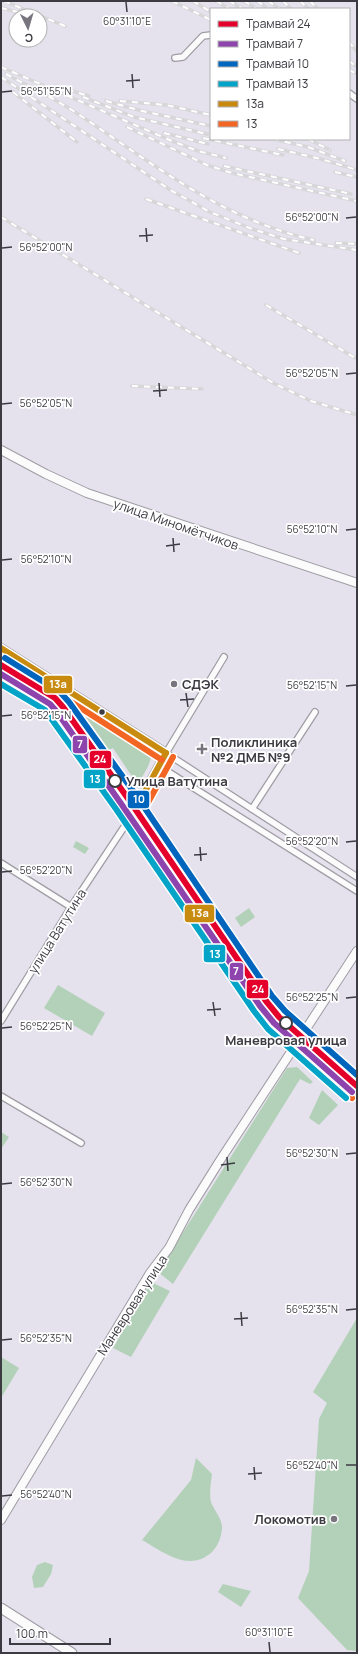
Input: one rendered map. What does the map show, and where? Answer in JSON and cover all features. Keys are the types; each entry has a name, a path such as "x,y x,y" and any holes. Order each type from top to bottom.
{"main road":[{"path":"1,1608 72,1653"}],"street":[{"path":"175,58 183,57 203,36 210,35"},
{"name":"улица Миномётчиков","path":"1,450 46,474 87,493 268,555 357,583"},
{"path":"1,648 357,877"},
{"name":"улица Ватутина","path":"1,1021 71,907 132,815 158,766 224,657"},
{"path":"1,669 48,699 59,710 261,1003 278,1024 357,1092"},
{"path":"252,809 315,712"},
{"path":"158,766 357,891"},
{"path":"1,864 71,907"},
{"name":"Маневровая улица","path":"1,1520 150,1272 169,1248 189,1210 357,951"},
{"path":"1,1096 81,1143"}],"green space":[{"path":"79,707 149,749 151,758 136,787 132,782 133,778 113,748 109,750"},
{"path":"76,841 89,848 85,854 73,847"},
{"path":"249,908 255,917 241,927 235,918"},
{"path":"58,985 105,1013 92,1036 44,1008"},
{"path":"297,1067 313,1082 310,1084 300,1079 173,1284 158,1272 287,1068"},
{"path":"322,1090 338,1105 319,1125 309,1118"},
{"path":"1,1132 9,1137 1,1149"},
{"path":"151,1282 170,1291 131,1357 113,1348"},
{"name":"Локомотив","path":"357,1318 357,1651 347,1650 298,1598 309,1571 319,1419 327,1403 313,1392"},
{"path":"1,1357 19,1368 1,1398"},
{"path":"196,1458 212,1474 210,1499 221,1521 222,1530 218,1544 212,1552 203,1558 194,1561 185,1561 167,1555 142,1540 191,1480"},
{"path":"45,1562 53,1565 51,1574 43,1587 34,1588 32,1577 37,1565"},
{"path":"223,1584 251,1591 241,1607 218,1592"}],"railway":[{"path":"4,1 65,26"},
{"path":"172,1 210,20"},
{"path":"193,1 210,11"},
{"path":"216,1 228,8"},
{"path":"229,1 241,8"},
{"path":"244,1 255,8"},
{"path":"257,1 268,8"},
{"path":"268,1 278,8"},
{"path":"283,1 290,8"},
{"path":"300,1 308,8"},
{"path":"310,1 317,8"},
{"path":"1,8 8,10"},
{"path":"350,43 357,52"},
{"path":"350,62 357,67"},
{"path":"1,67 172,141 198,151 226,158"},
{"path":"350,70 357,74"},
{"path":"6,74 72,110 187,187 248,218 280,231 314,240"},
{"path":"1,77 172,191 210,212 252,229 284,239 357,250"},
{"path":"56,86 89,96"},
{"path":"13,92 77,142"},
{"path":"83,97 134,117 210,135"},
{"path":"106,101 142,111 210,126"},
{"path":"120,101 166,105 210,115"},
{"path":"127,127 207,165 232,173 357,201"},
{"path":"164,133 208,144"},
{"path":"203,138 210,139"},
{"path":"212,140 283,155"},
{"path":"277,140 308,147 345,161"},
{"path":"310,140 330,150"},
{"path":"278,149 321,159 357,170"},
{"path":"224,166 351,194"},
{"path":"335,172 357,177"},
{"path":"146,199 299,253"},
{"path":"1,217 275,384 311,401 357,415"},
{"path":"336,243 357,244"},
{"path":"266,305 357,359"},
{"path":"132,386 202,389"}],"tram line":[{"name":"10","path":"5,658 60,692 69,702 136,795 272,996 285,1011 357,1075"},
{"name":"24","path":"1,665 55,698 63,707 129,800 266,1001 279,1017 357,1086"},
{"name":"7","path":"1,674 50,704 57,712 260,1006 274,1023 352,1092"},
{"name":"13","path":"1,684 45,710 116,809 254,1011 268,1029 346,1098"}],"transit line":[{"name":"13а","path":"1,648 166,753"},
{"name":"13","path":"1,657 162,760"},
{"name":"13а","path":"132,815 166,753"},
{"name":"13","path":"139,819 173,757"},
{"name":"13а","path":"132,815 261,1003 278,1024 357,1092"},
{"name":"13","path":"125,820 254,1008 273,1030 352,1098"}],"place":[{"name":"СДЭК","path":"174,684"},
{"name":"Поликлиника №2 ДМБ №9","path":"202,749"},
{"name":"Улица Ватутина","path":"115,781"},
{"name":"Маневровая улица","path":"286,1023"},
{"name":"Локомотив","path":"334,1519"}]}
